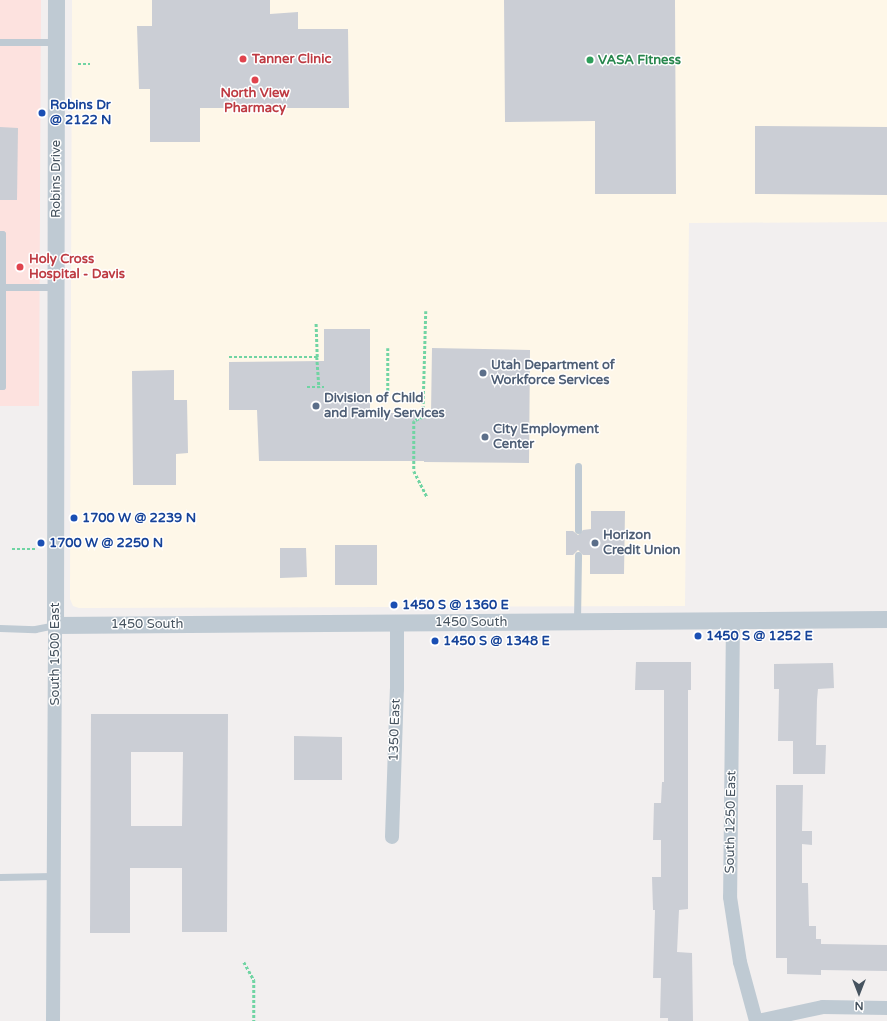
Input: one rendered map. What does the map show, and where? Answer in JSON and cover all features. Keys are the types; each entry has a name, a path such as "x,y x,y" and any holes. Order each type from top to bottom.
{"street":[{"name":"Robins Drive","path":"56,0 56,287"},
{"name":"South 1500 East","path":"53,1021 56,287"},
{"name":"1450 South","path":"55,625 887,619"},
{"name":"South 1250 East","path":"733,620 730,897 740,962 757,1021"},
{"name":"1350 East","path":"392,837 397,689 397,623"},
{"path":"757,1021 823,1008 887,1008"}],"lane":[{"path":"0,42 56,42"},
{"path":"0,234 2,234 2,386 0,386"},
{"path":"1,287 56,287"},
{"path":"578,466 578,530"},
{"path":"578,554 578,622"},
{"path":"0,628 35,629 55,625"},
{"path":"0,877 53,876"}],"path":[{"path":"78,64 90,64"},
{"path":"426,311 423,417 414,422 414,471 428,498"},
{"path":"316,322 319,388"},
{"path":"388,348 388,395"},
{"path":"229,356 317,357"},
{"path":"307,387 324,387"},
{"path":"12,548 35,548"},
{"path":"244,962 254,980 254,1021"}],"shaded area":[{"name":"Holy Cross Hospital - Davis","path":"0,0 41,0 39,406 0,406"},
{"path":"72,0 887,0 887,222 689,223 685,606 79,608 73,606 70,599"}],"building":[{"name":"Tanner Clinic","path":"152,0 270,0 270,14 298,12 298,29 348,29 349,108 200,108 200,142 150,142 150,89 139,89 137,26 152,26"},
{"name":"VASA Fitness","path":"504,0 675,0 676,194 595,194 595,121 505,122"},
{"path":"755,126 887,127 887,195 755,194"},
{"path":"0,127 18,128 17,200 0,200"},
{"path":"324,329 370,329 370,413 431,413 432,348 530,350 529,463 424,461 259,461 257,410 229,410 229,362 324,361"},
{"path":"174,370 174,400 187,400 188,453 176,454 176,485 133,485 132,371"},
{"name":"Horizon Credit Union","path":"591,511 625,511 624,574 590,574 590,555 583,555 578,550 573,555 566,555 566,531 573,531 578,535 583,530 591,529"},
{"path":"335,545 377,545 377,585 335,585"},
{"path":"280,548 306,548 307,577 280,578"},
{"path":"636,662 691,662 691,690 688,690 688,909 679,910 677,952 692,953 693,1021 668,1021 668,1018 660,1018 661,978 653,978 655,910 653,910 652,877 661,877 661,840 653,840 654,803 661,803 662,782 664,782 664,690 635,690"},
{"path":"833,663 834,688 818,689 817,700 816,745 826,745 825,774 793,774 793,741 778,741 779,689 774,689 774,664"},
{"path":"91,714 228,714 227,932 182,932 182,868 130,868 130,933 90,933","holes":["131,752 183,752 182,826 131,826"]},
{"path":"294,736 342,737 342,780 294,780"},
{"path":"776,785 803,785 802,831 812,831 812,845 802,844 802,883 808,883 809,926 816,926 816,939 821,939 821,944 887,945 887,971 821,970 821,975 787,974 787,958 776,958"}],"place":[{"name":"Tanner Clinic","path":"243,59"},
{"name":"VASA Fitness","path":"590,60"},
{"name":"North View Pharmacy","path":"255,80"},
{"name":"Robins Dr @ 2122 N","path":"42,113"},
{"name":"Holy Cross Hospital - Davis","path":"20,267"},
{"name":"Utah Department of Workforce Services","path":"483,373"},
{"name":"Division of Child and Family Services","path":"316,406"},
{"name":"City Employment Center","path":"485,437"},
{"name":"1700 W @ 2239 N","path":"74,518"},
{"name":"1700 W @ 2250 N","path":"41,543"},
{"name":"Horizon Credit Union","path":"595,543"},
{"name":"1450 S @ 1360 E","path":"394,605"},
{"name":"1450 S @ 1252 E","path":"698,636"},
{"name":"1450 S @ 1348 E","path":"435,641"}]}
